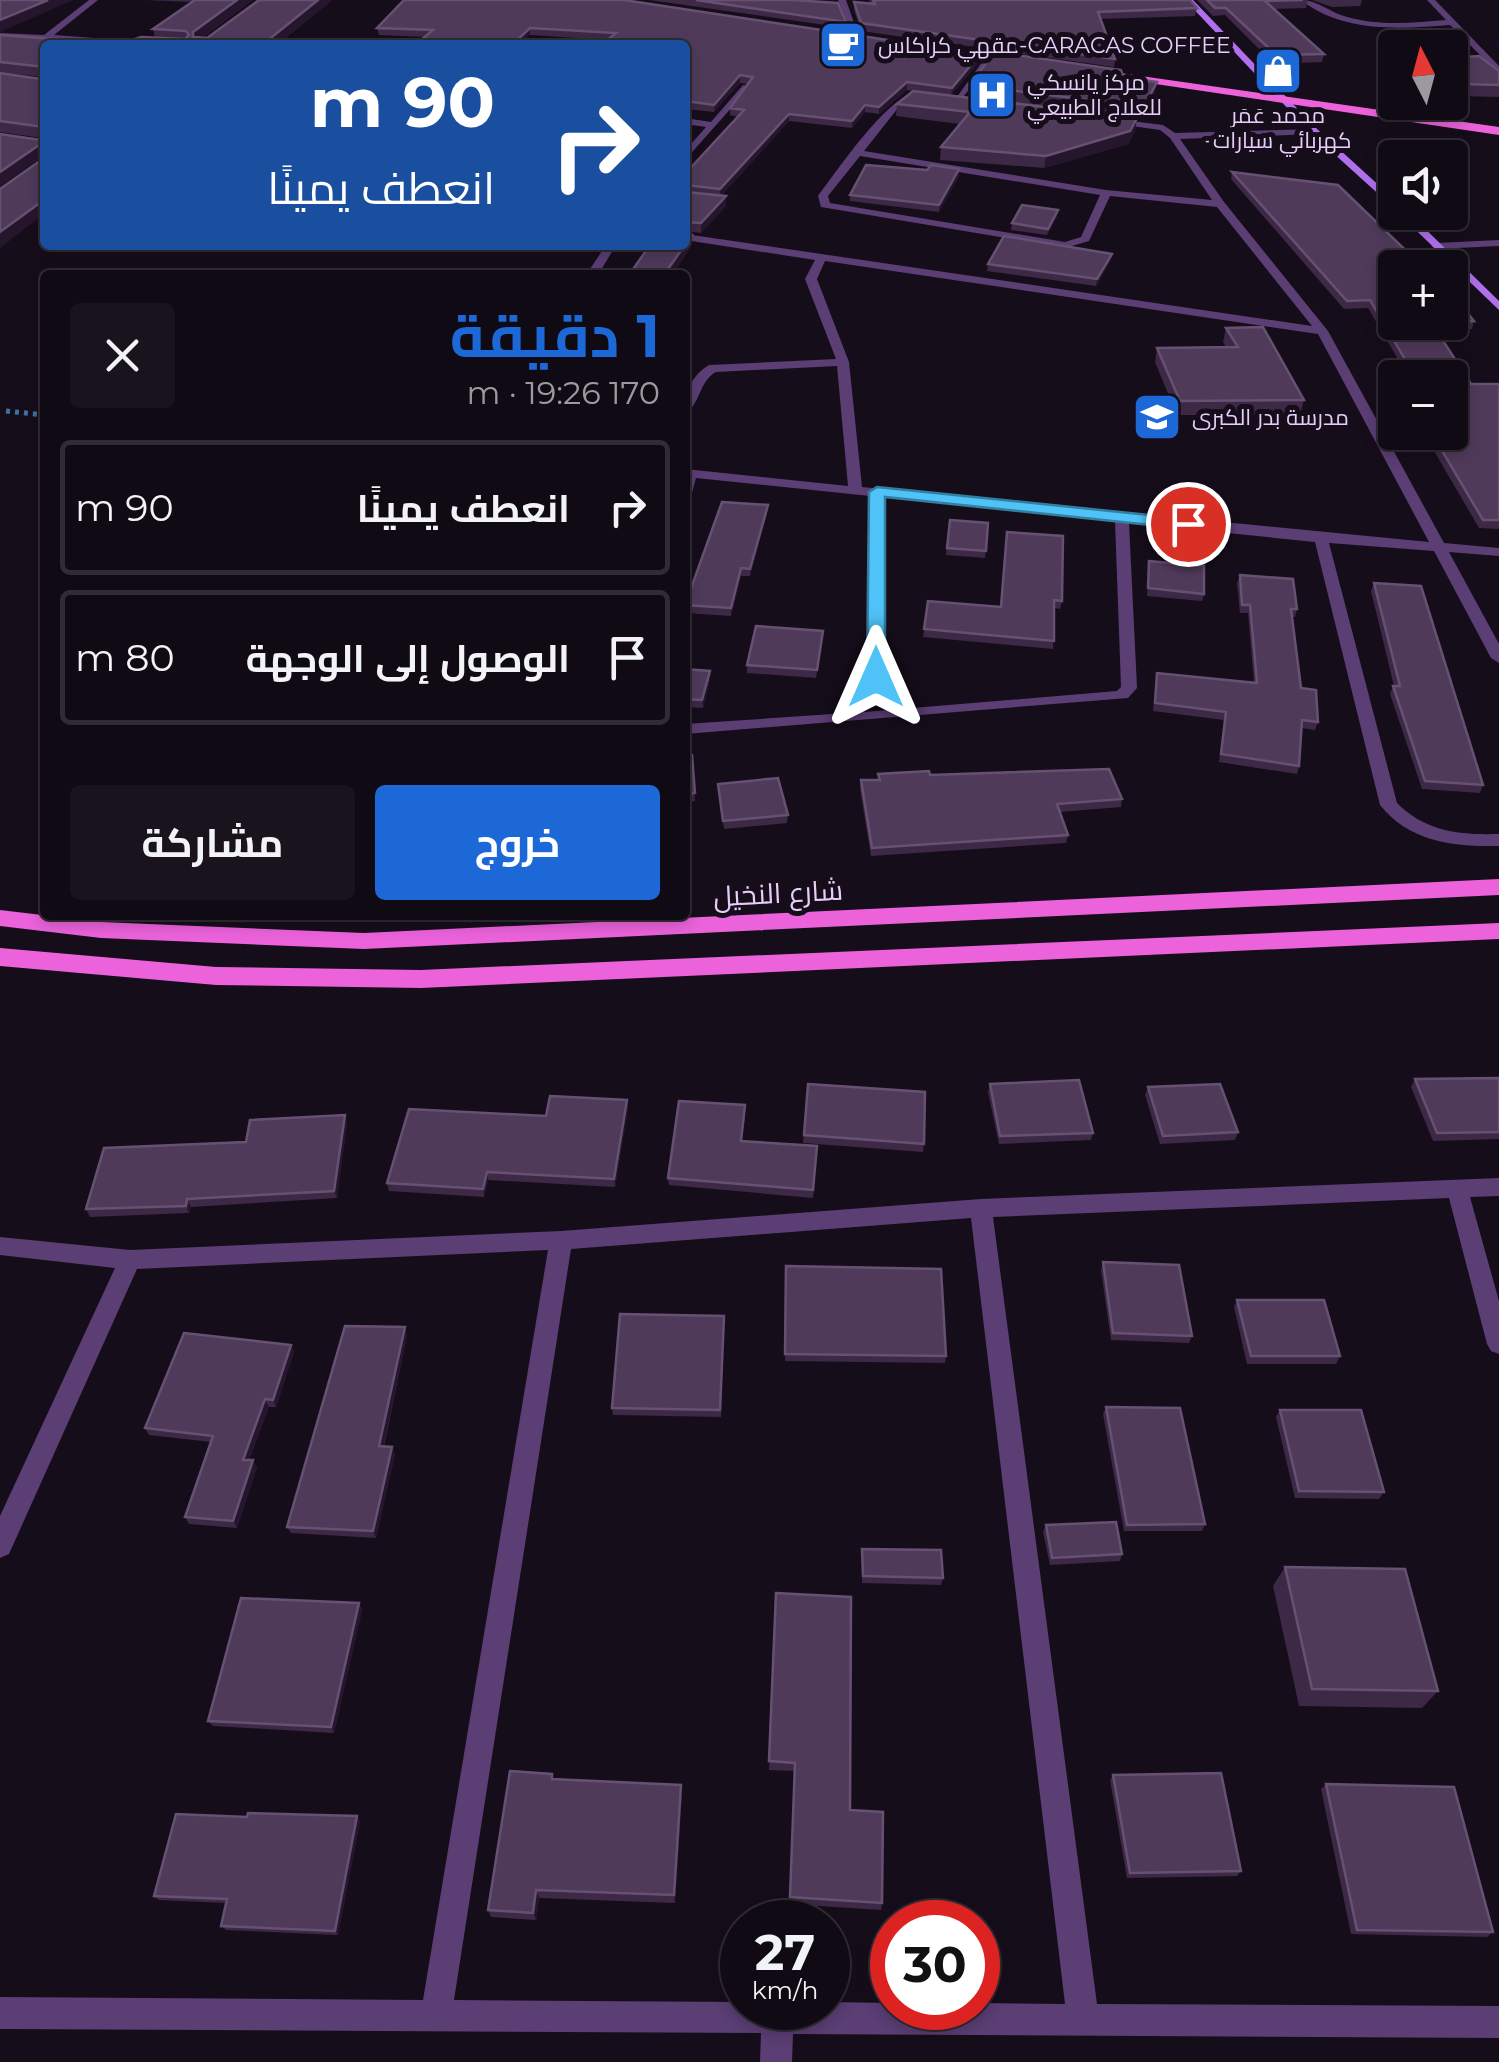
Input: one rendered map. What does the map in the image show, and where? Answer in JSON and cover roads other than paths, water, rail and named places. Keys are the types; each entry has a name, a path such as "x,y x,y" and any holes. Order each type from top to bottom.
{"main road":[{"path":"854,29 870,35 834,30 854,29"},
{"path":"972,54 991,51 1010,59"},
{"path":"1072,61 1499,120"},
{"path":"1085,71 1499,131"},
{"path":"1311,128 1326,116 1355,112"},
{"name":"شارع النخيل","path":"0,918 217,938 364,941 1499,888"},
{"path":"0,957 232,976 421,979 1499,930"}],"street":[{"path":"47,37 94,0"},
{"path":"842,0 854,29"},
{"path":"1189,0 1311,128 1378,190"},
{"path":"1305,0 1327,14 1360,22 1455,22"},
{"path":"1431,0 1499,71"},
{"path":"0,35 98,40"},
{"path":"956,99 991,51"},
{"path":"690,151 746,87"},
{"path":"976,101 904,97 822,200 832,209 1065,245 1086,239 1106,193"},
{"path":"1091,118 1163,128 1173,136 1220,204 1322,331 1499,658"},
{"path":"690,122 713,125"},
{"path":"1173,136 1311,128"},
{"path":"857,153 1106,193 1220,204"},
{"path":"1420,230 1499,306"},
{"path":"690,237 1322,331"},
{"path":"1436,246 1499,243"},
{"path":"822,256 812,279 813,288 843,362 855,490"},
{"path":"690,399 702,374 713,368 843,362"},
{"path":"690,474 1321,538 1499,552"},
{"path":"852,718 876,677 877,492"},
{"path":"690,729 1122,695 1129,688 1129,673 1122,517"},
{"path":"1321,538 1390,805 1410,824 1440,838 1499,840"},
{"path":"0,1246 130,1260 561,1240 980,1208 1499,1186"},
{"path":"1457,1188 1499,1344"},
{"path":"980,1208 1083,2020"},
{"path":"436,2016 561,1240"},
{"path":"0,1545 130,1260"},
{"path":"0,2013 720,2018"},
{"path":"850,2018 1499,2022"},
{"path":"776,2062 777,2030"}],"waterway":[{"path":"1499,41 1499,47"}],"place":[{"name":"مقهي كراكاس-CARACAS COFFEE","path":"843,45"},
{"name":"محمد عَمَر -كهربائي سيارات","path":"1278,71"},
{"name":"مركز يانسكي للعلاج الطبيعي","path":"992,95"},
{"name":"مدرسة بدر الكبرى","path":"1157,417"}]}
